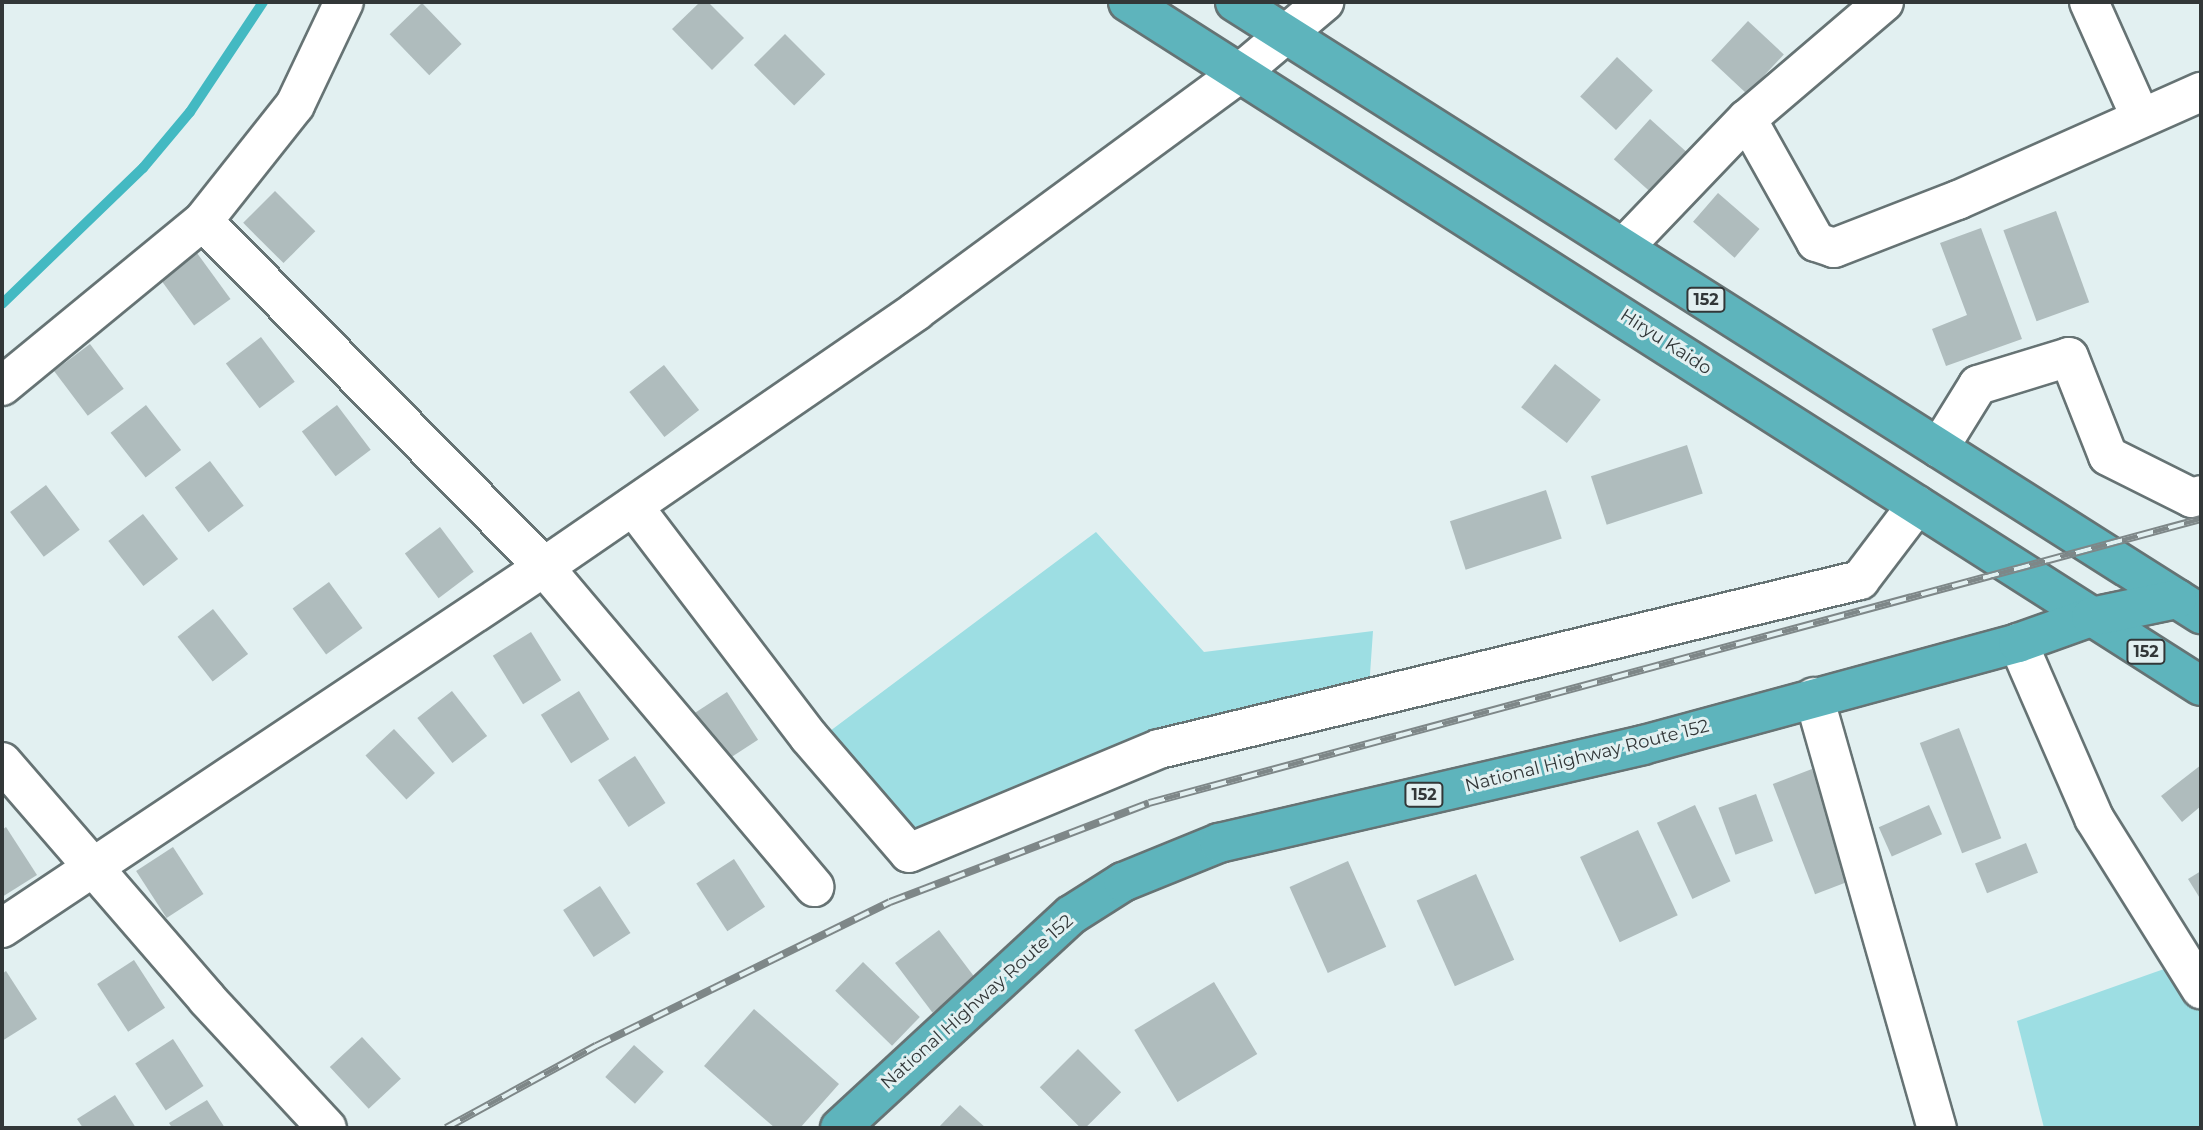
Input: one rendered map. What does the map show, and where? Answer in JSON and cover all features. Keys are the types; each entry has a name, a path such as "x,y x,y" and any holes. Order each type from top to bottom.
{"highway":[{"name":"Hiryu Kaido","path":"1128,2 2201,686"},
{"name":"152","path":"1235,2 2189,606"},
{"name":"152","path":"2091,617 2189,606"},
{"name":"National Highway Route 152","path":"840,1128 1071,915 1123,882 1219,843 1643,745 2018,643 2091,617"}],"street":[{"path":"2,386 203,221 295,105 344,2"},
{"path":"2,928 96,869 544,567 916,311 1241,72 1324,2"},
{"path":"1625,247 1746,119 1884,2"},
{"path":"2089,2 2141,118"},
{"path":"1746,119 1816,242 1834,248 1958,200 2201,92"},
{"path":"203,221 544,567 814,887"},
{"path":"1938,448 1978,385 2069,356 2108,456 2192,498 2201,495"},
{"path":"633,506 809,737 909,853 1159,749 1860,580 1917,505"},
{"path":"2018,643 2094,818 2201,989"},
{"path":"1814,697 1937,1128"},
{"path":"2,761 327,1128"}],"shaded area":[{"path":"1096,532 1204,652 1373,631 1369,689 909,843 822,737"},
{"path":"2164,969 2201,1008 2201,1128 2044,1128 2017,1021"}],"building":[{"path":"700,2 708,2 744,38 712,70 672,29"},
{"path":"422,3 462,44 429,75 390,34"},
{"path":"1748,21 1784,54 1747,94 1711,60"},
{"path":"785,34 825,74 794,105 754,65"},
{"path":"1617,57 1653,90 1616,130 1580,96"},
{"path":"1650,119 1687,152 1651,193 1614,159"},
{"path":"275,191 315,231 283,263 243,223"},
{"path":"1718,193 1760,229 1735,258 1693,222"},
{"path":"2056,211 2089,302 2037,321 2003,230"},
{"path":"1981,228 2022,339 1946,366 1932,329 1967,315 1940,243"},
{"path":"197,253 231,299 194,326 161,279"},
{"path":"261,337 295,382 260,408 226,363"},
{"path":"90,344 124,389 88,416 54,371"},
{"path":"1555,364 1601,400 1567,443 1521,407"},
{"path":"664,365 699,410 664,437 629,392"},
{"path":"146,405 181,450 146,478 111,433"},
{"path":"337,405 371,450 336,476 302,431"},
{"path":"1687,445 1703,494 1607,525 1591,476"},
{"path":"210,461 244,506 209,532 175,487"},
{"path":"46,485 80,530 44,557 10,512"},
{"path":"1546,490 1562,539 1466,570 1450,521"},
{"path":"143,514 178,559 143,586 108,541"},
{"path":"440,527 474,572 439,598 405,553"},
{"path":"329,582 363,628 326,655 293,608"},
{"path":"213,609 248,654 213,682 178,637"},
{"path":"531,632 561,680 523,704 493,656"},
{"path":"452,691 487,736 452,763 417,718"},
{"path":"579,691 609,739 571,763 541,715"},
{"path":"727,692 758,740 721,764 690,716"},
{"path":"1959,728 2001,838 1962,853 1920,743"},
{"path":"394,729 435,773 406,799 365,756"},
{"path":"635,756 665,803 629,827 598,780"},
{"path":"2201,765 2201,806 2182,822 2161,796"},
{"path":"1812,769 1854,879 1815,894 1773,784"},
{"path":"1756,794 1773,841 1736,855 1718,808"},
{"path":"1695,805 1730,881 1692,899 1657,823"},
{"path":"1929,805 1942,834 1892,857 1879,827"},
{"path":"6,827 37,875 2,897 2,830"},
{"path":"1638,830 1678,915 1620,942 1580,857"},
{"path":"2026,843 2038,873 1987,893 1975,864"},
{"path":"173,847 203,894 167,918 136,871"},
{"path":"734,859 765,907 727,931 696,884"},
{"path":"1348,861 1386,947 1328,973 1290,887"},
{"path":"2201,871 2201,900 2188,879"},
{"path":"1476,874 1514,960 1455,986 1417,900"},
{"path":"600,886 630,933 594,957 563,910"},
{"path":"939,930 976,980 932,1013 895,963"},
{"path":"134,960 165,1008 128,1032 97,984"},
{"path":"863,962 920,1017 892,1046 835,991"},
{"path":"6,971 37,1019 2,1041 2,974"},
{"path":"1214,982 1257,1054 1178,1102 1134,1030"},
{"path":"754,1009 839,1084 800,1128 775,1128 704,1066"},
{"path":"362,1037 401,1079 369,1109 330,1067"},
{"path":"173,1039 203,1086 166,1110 135,1064"},
{"path":"634,1045 664,1072 635,1104 605,1077"},
{"path":"1078,1049 1121,1092 1085,1128 1081,1128 1040,1087"},
{"path":"115,1095 136,1128 83,1128 77,1119"},
{"path":"207,1100 225,1128 172,1128 169,1123"},
{"path":"960,1105 986,1128 938,1128"}],"waterway":[{"path":"2,304 143,168 190,112 263,2"}],"railway":[{"path":"446,1128 596,1046 890,902 1149,803 2201,519"}]}
